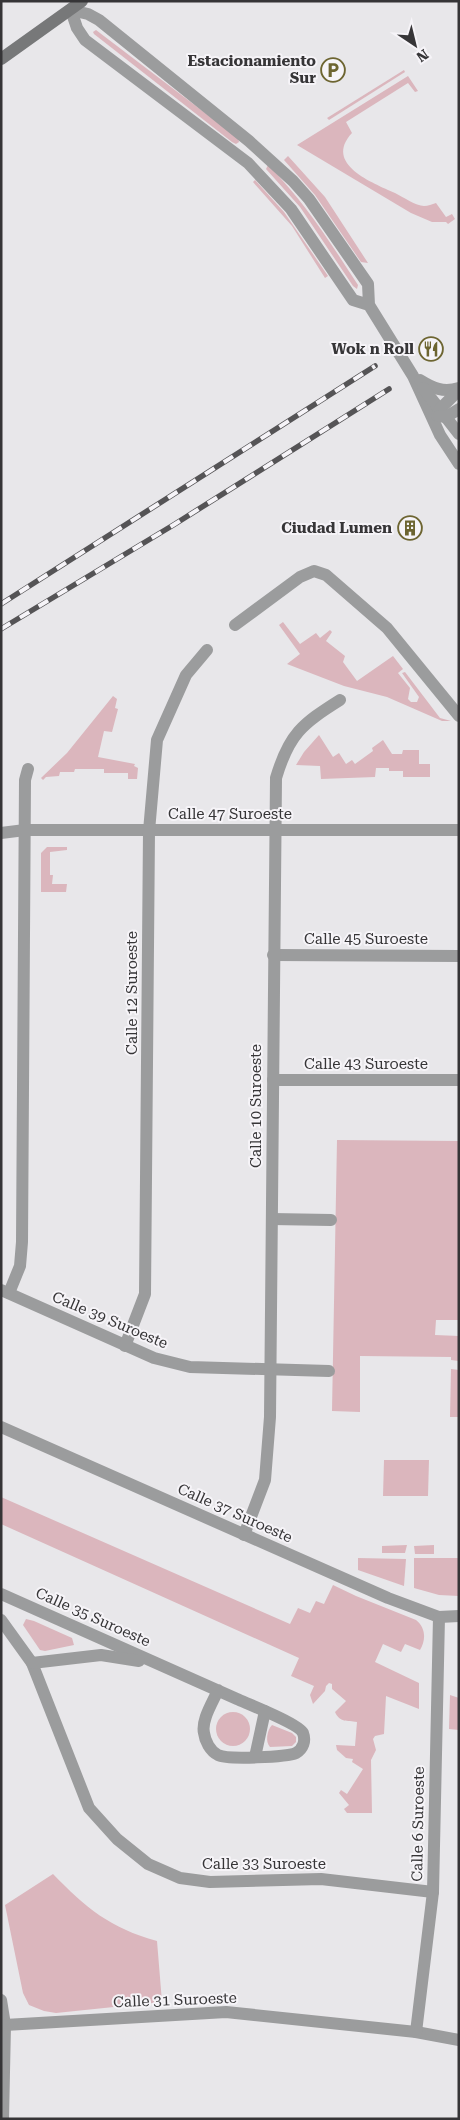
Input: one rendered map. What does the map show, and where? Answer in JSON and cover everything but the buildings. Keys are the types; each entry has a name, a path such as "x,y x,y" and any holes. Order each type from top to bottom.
{"main road":[{"path":"1,59 82,1"}],"street":[{"path":"71,10 77,28 85,40 255,169 291,209 353,300 369,304"},
{"path":"71,10 88,14 99,20 281,169 308,199 368,284 369,304 413,376 441,414 459,434"},
{"path":"413,376 433,388 459,389"},
{"path":"413,376 440,435 459,464"},
{"path":"440,435 441,414 459,389"},
{"path":"421,396 441,414"},
{"path":"441,414 459,409"},
{"path":"235,625 300,577 314,572 326,575 387,628 459,716"},
{"name":"Calle 12 Suroeste","path":"124,1346 145,1294 150,831 158,740 186,675 207,650"},
{"name":"Calle 10 Suroeste","path":"244,1535 265,1480 270,1417 274,830 276,778 288,745 299,730 310,719 340,700"},
{"path":"5,1292 20,1266 22,1242 25,780 28,769"},
{"name":"Calle 47 Suroeste","path":"1,833 25,830 459,830"},
{"name":"Calle 45 Suroeste","path":"274,955 459,956"},
{"name":"Calle 43 Suroeste","path":"273,1080 459,1080"},
{"path":"272,1219 331,1220"},
{"name":"Calle 39 Suroeste","path":"5,1292 124,1346 154,1358 190,1367 330,1371"},
{"name":"Calle 37 Suroeste","path":"1,1427 388,1598 439,1616 459,1616"},
{"name":"Calle 35 Suroeste","path":"1,1594 171,1670 218,1690 265,1711 299,1728 304,1734 302,1748 295,1753 255,1757 224,1757 216,1754 210,1749 203,1732 204,1722 218,1690"},
{"name":"Calle 6 Suroeste","path":"416,2032 433,1892 439,1616"},
{"name":"Calle 33 Suroeste","path":"1,1620 32,1663 89,1808 117,1839 148,1864 180,1878 210,1882 321,1880 433,1892"},
{"name":"Calle 35 Suroeste","path":"32,1663 101,1654 126,1658 171,1670"},
{"path":"255,1757 265,1711"},
{"path":"1,2000 6,2025 3,2119"},
{"name":"Calle 31 Suroeste","path":"6,2025 226,2012 416,2032 459,2040"}],"shaded area":[{"path":"96,30 238,138 239,142 236,144 232,142 94,34 93,32"},
{"path":"404,70 405,72 329,120 327,118"},
{"path":"408,76 418,91 415,92 408,83 346,122 352,133 345,144 343,154 347,163 354,171 375,184 417,205 426,206 436,203 446,217 452,214 455,219 448,224 446,222 432,222 411,213 297,145"},
{"path":"288,156 325,197 368,263 361,262 315,195 284,160"},
{"path":"268,165 316,222 358,285 357,289 353,286 300,207 266,169"},
{"path":"255,180 284,212 328,276 325,278 292,226 253,182"},
{"path":"283,622 300,644 316,633 320,638 330,630 332,632 326,641 345,656 343,662 357,681 393,656 403,669 398,673 410,688 408,699 411,702 417,702 419,697 402,673 405,672 440,718 451,721 442,721 387,697 344,686 287,664 300,654 279,625"},
{"path":"113,696 117,699 115,708 118,709 112,732 104,731 98,757 135,764 134,766 138,768 137,779 128,779 128,773 104,773 104,769 75,769 74,772 60,772 59,776 46,777 43,780 41,778 67,753"},
{"path":"319,735 333,757 339,753 346,764 352,760 355,764 373,751 372,748 383,740 392,754 402,754 403,750 419,750 419,764 430,764 430,777 403,777 403,771 389,771 389,768 376,768 375,777 321,779 320,766 296,765 304,752"},
{"path":"47,847 67,847 67,850 50,852 50,875 53,875 52,884 67,884 66,892 41,892 41,853"},
{"path":"337,1140 459,1141 459,1320 436,1320 435,1335 459,1336 459,1361 451,1360 451,1357 360,1356 360,1412 332,1411"},
{"path":"451,1369 459,1370 459,1417 450,1417"},
{"path":"384,1460 429,1460 428,1496 383,1496"},
{"path":"1,1497 290,1624 298,1608 310,1613 316,1601 324,1604 333,1585 416,1620 422,1627 424,1634 420,1650 405,1644 401,1652 383,1644 375,1662 419,1683 419,1709 386,1696 384,1734 375,1736 373,1739 376,1750 371,1760 372,1813 347,1813 344,1809 349,1805 339,1793 341,1790 347,1794 363,1769 352,1762 353,1759 346,1758 337,1750 336,1745 355,1746 357,1722 344,1720 337,1716 335,1712 346,1701 332,1689 332,1684 329,1683 326,1686 325,1691 313,1704 310,1695 314,1686 291,1676 299,1658 1,1524"},
{"path":"407,1545 405,1553 382,1553 382,1546"},
{"path":"434,1545 434,1554 415,1554 414,1546"},
{"path":"358,1558 406,1559 404,1586 358,1570"},
{"path":"414,1558 459,1558 459,1596 439,1595 414,1588"},
{"path":"26,1619 72,1638 74,1645 45,1651 40,1650 23,1625"},
{"path":"450,1695 459,1698 459,1730 449,1729"},
{"path":"233,1712 245,1717 250,1729 245,1741 233,1746 221,1741 216,1729 221,1717"},
{"path":"272,1725 292,1733 296,1737 296,1742 292,1746 270,1747 267,1736"},
{"path":"53,1874 88,1907 112,1923 140,1936 157,1941 162,2002 56,2013 29,2005 23,1993 5,1905"}],"railway":[{"path":"1,604 375,366"},
{"path":"1,629 175,524 389,389"}],"place":[{"name":"Estacionamiento Sur","path":"333,70"},
{"name":"Wok n Roll","path":"431,349"},
{"name":"Ciudad Lumen","path":"410,528"}]}
